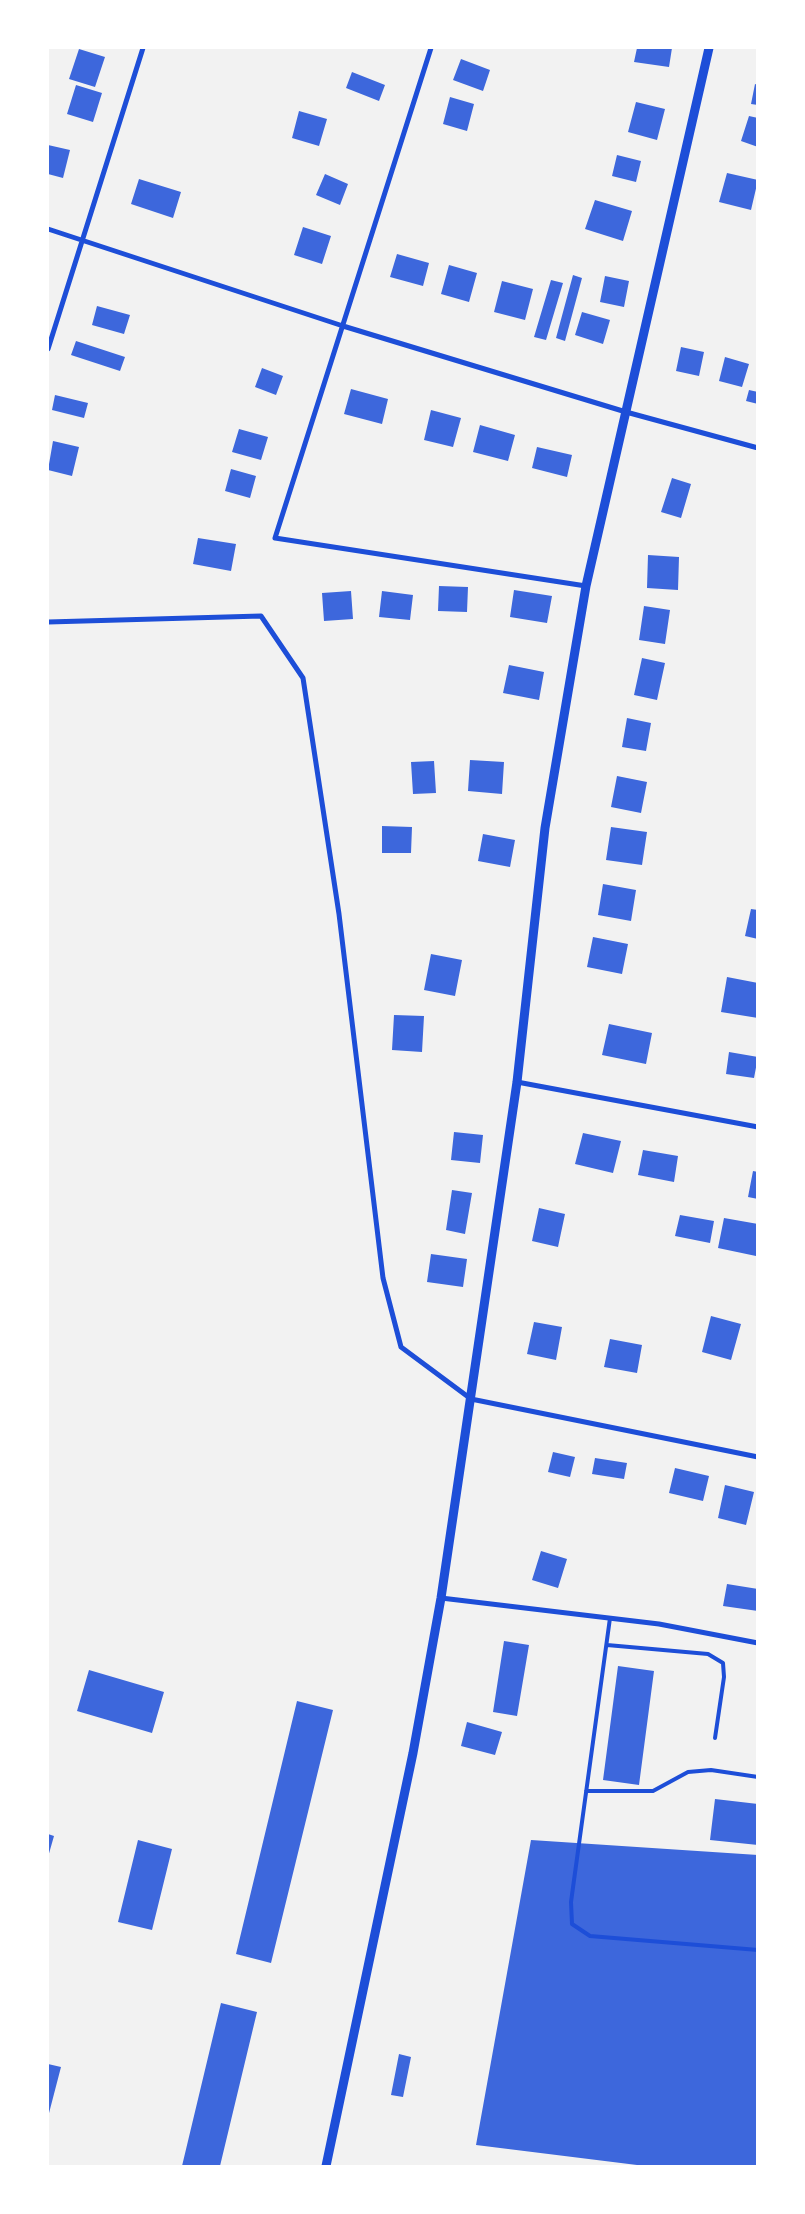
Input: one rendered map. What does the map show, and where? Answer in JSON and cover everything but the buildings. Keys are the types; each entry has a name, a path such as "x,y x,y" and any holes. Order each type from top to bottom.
{"street":[{"path":"48,349 143,48"},
{"path":"431,48 275,538 586,586"},
{"path":"326,2166 413,1753 441,1598 517,1082 545,828 586,586 709,48"},
{"path":"48,229 343,326 626,412 758,448"},
{"path":"48,622 261,616 303,678 339,914 383,1278 401,1347 471,1399 758,1457"},
{"path":"517,1082 758,1126"},
{"path":"441,1598 659,1624 758,1643"}],"lane":[{"path":"610,1618 572,1902 572,1924 590,1936 758,1950"},
{"path":"607,1645 708,1654 723,1663 724,1677 715,1738"},
{"path":"586,1791 653,1791 688,1772 711,1770 758,1777"}]}
